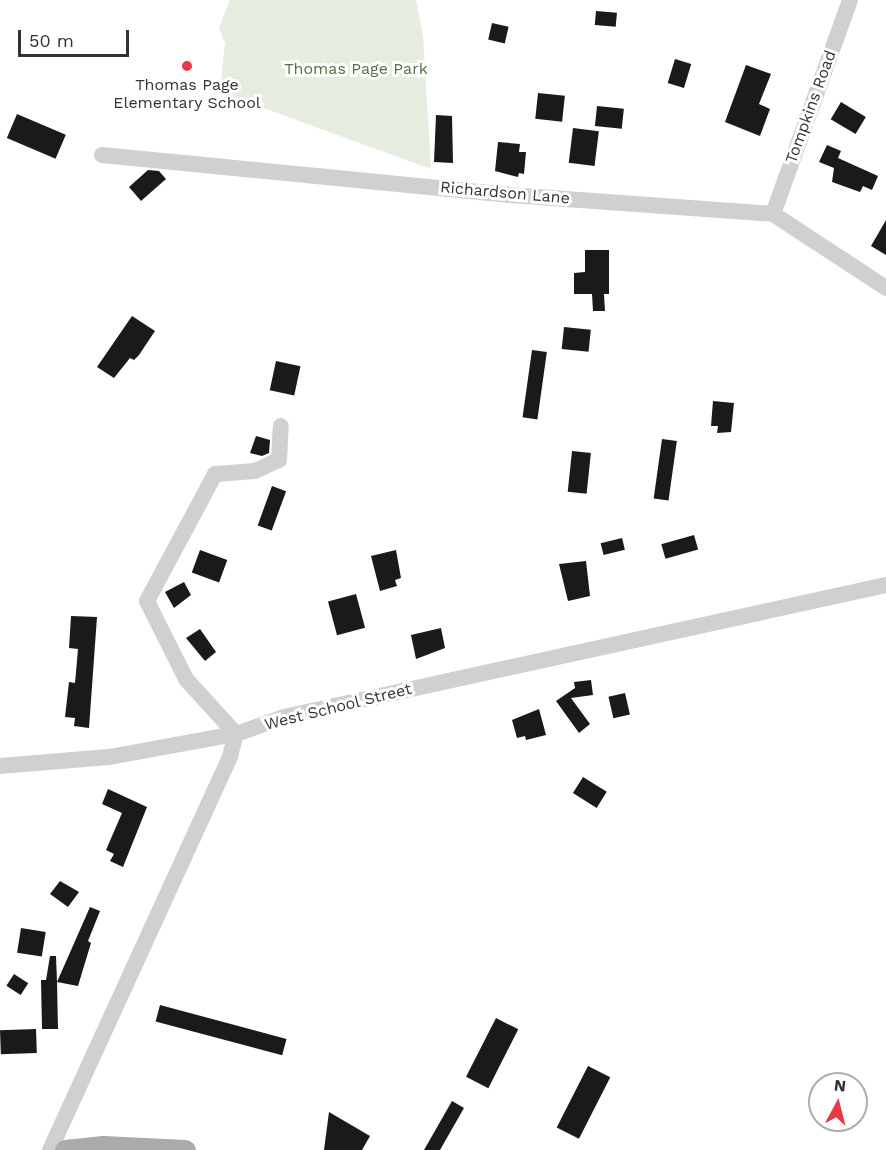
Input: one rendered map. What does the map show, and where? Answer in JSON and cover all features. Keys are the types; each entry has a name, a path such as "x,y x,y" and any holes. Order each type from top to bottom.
{"main road":[{"path":"65,1150 103,1146 185,1150"}],"street":[{"name":"Tompkins Road","path":"772,214 850,0"},
{"name":"Richardson Lane","path":"102,155 510,195 772,214 886,288"},
{"path":"50,1150 230,756 236,734 186,679 147,601 215,474 255,471 279,460 281,426"},
{"name":"West School Street","path":"0,766 109,757 236,734 285,717 886,585"}],"green space":[{"name":"Thomas Page Park","path":"230,0 416,0 423,36 431,169 220,92 225,43 219,28"}],"building":[{"path":"596,11 617,13 616,27 595,25"},
{"path":"492,23 509,27 505,43 488,40"},
{"path":"675,59 691,64 684,88 668,83"},
{"path":"746,65 771,74 759,104 770,109 760,136 725,122"},
{"path":"538,93 565,96 562,122 535,119"},
{"path":"841,102 866,117 856,134 831,119"},
{"path":"597,106 624,109 622,129 595,126"},
{"path":"17,114 66,135 56,159 7,138"},
{"path":"436,115 452,116 453,163 434,162"},
{"path":"573,128 599,131 595,166 569,163"},
{"path":"498,142 520,144 519,152 526,152 524,174 519,173 518,177 495,171"},
{"path":"827,145 841,151 838,158 878,176 872,190 863,186 860,192 832,182 834,168 819,162"},
{"path":"148,170 159,171 166,179 141,201 129,187"},
{"path":"886,220 886,255 871,246"},
{"path":"585,250 609,250 609,294 604,294 605,311 593,311 592,294 574,294 574,273 585,272"},
{"path":"132,316 155,331 139,355 134,360 130,358 114,378 97,367"},
{"path":"564,327 591,330 589,352 562,349"},
{"path":"532,350 547,352 537,419 523,417"},
{"path":"276,361 300,366 294,396 270,390"},
{"path":"713,401 734,403 731,432 717,433 718,426 711,426"},
{"path":"256,436 270,440 269,453 262,456 250,453"},
{"path":"662,439 677,441 669,501 654,498"},
{"path":"572,451 591,453 587,494 568,492"},
{"path":"272,486 286,491 272,531 258,525"},
{"path":"694,535 698,549 665,559 661,544"},
{"path":"622,538 625,550 604,555 601,543"},
{"path":"200,550 227,560 219,582 192,573"},
{"path":"396,550 401,578 395,580 397,586 380,591 371,556"},
{"path":"586,561 590,596 568,601 559,564"},
{"path":"184,582 191,595 174,608 165,592"},
{"path":"356,594 365,628 337,635 328,602"},
{"path":"71,616 97,617 89,728 74,726 75,718 65,717 69,682 75,683 78,649 69,648"},
{"path":"441,628 445,648 416,659 411,635"},
{"path":"200,629 216,652 205,661 186,638"},
{"path":"591,680 593,695 571,698 590,724 579,733 556,701 575,688 574,682"},
{"path":"625,693 630,714 613,718 608,697"},
{"path":"539,709 546,735 526,740 525,736 517,738 512,720"},
{"path":"583,777 607,792 597,808 573,793"},
{"path":"108,789 147,807 123,867 110,861 114,854 106,850 122,813 102,804"},
{"path":"60,881 79,892 68,907 50,894"},
{"path":"90,907 100,911 88,941 91,943 78,986 57,982"},
{"path":"21,928 46,932 42,957 17,953"},
{"path":"50,956 56,956 58,1029 42,1029 41,980 46,980"},
{"path":"14,974 28,983 21,995 6,986"},
{"path":"160,1005 287,1039 282,1055 156,1021"},
{"path":"496,1018 518,1029 488,1088 466,1077"},
{"path":"36,1029 37,1053 1,1054 0,1030"},
{"path":"588,1066 610,1077 579,1139 557,1127"},
{"path":"452,1101 464,1108 440,1150 424,1150"},
{"path":"329,1112 370,1136 362,1150 324,1150"}],"place":[{"name":"Thomas Page Elementary School","path":"187,66"}]}
